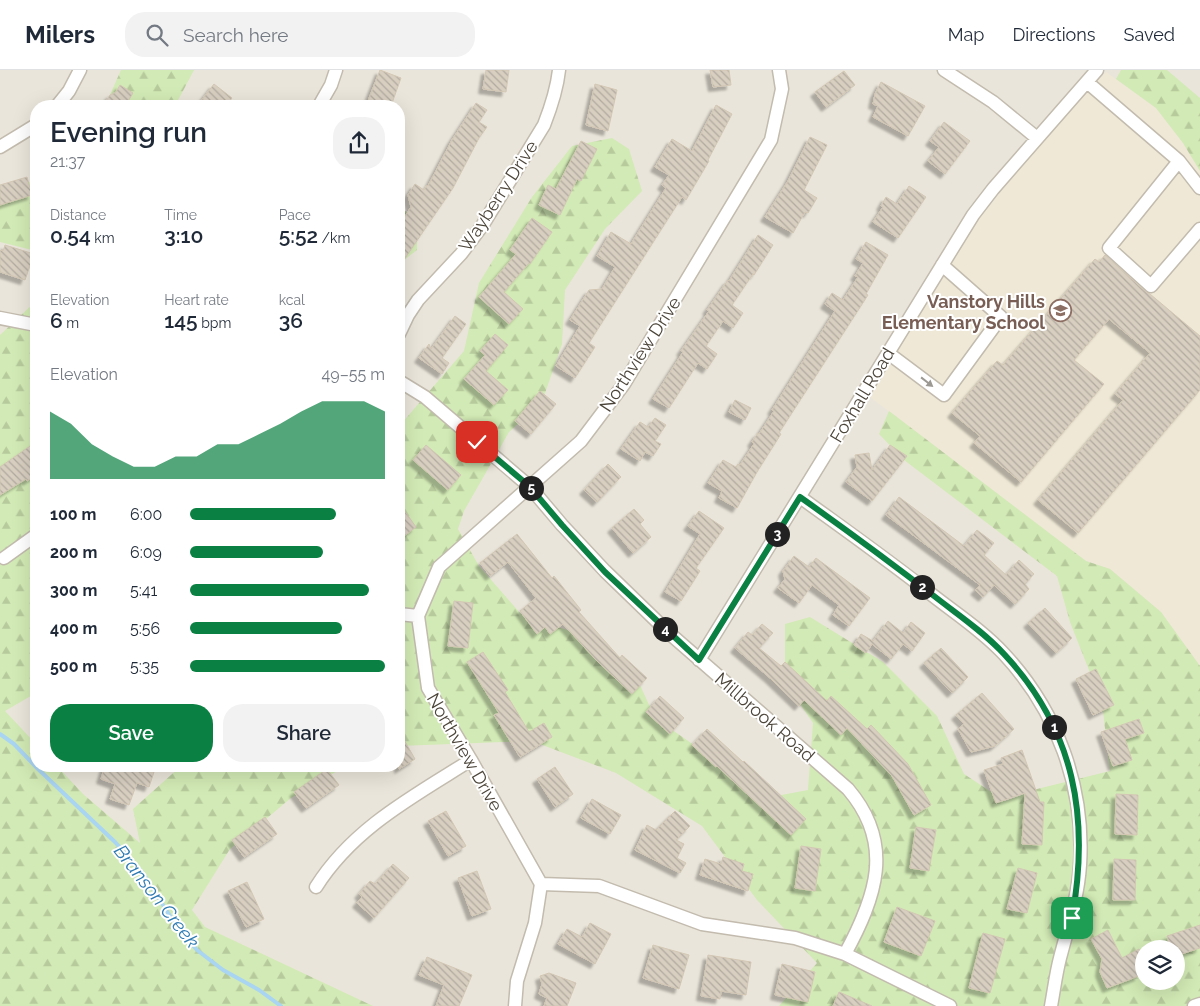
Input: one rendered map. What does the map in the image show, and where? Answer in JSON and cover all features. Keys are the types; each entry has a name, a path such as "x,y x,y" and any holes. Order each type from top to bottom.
{"street":[{"path":"61,100 80,70"},
{"path":"322,100 331,85 336,70"},
{"name":"Wayberry Drive","path":"405,323 418,300 461,254 488,218 544,125 551,108 559,70"},
{"name":"Northview Drive","path":"540,884 471,760 428,688 418,616 440,567 581,441 624,384 771,140 782,89 779,70"},
{"path":"944,70 993,102 1037,138"},
{"name":"Foxhall Road","path":"699,660 973,215 993,189 1097,70"},
{"path":"1087,82 1179,161 1200,188"},
{"path":"0,147 30,129"},
{"path":"1179,161 1110,248 1151,286 1200,229"},
{"path":"888,352 944,395 1002,317 942,265"},
{"path":"0,318 30,324"},
{"name":"Millbrook Road","path":"405,385 426,397 529,486 605,572 699,660 848,789 860,803 874,835 875,870 868,906 862,922 845,954"},
{"path":"800,497 883,556 984,635 1004,653 1026,680 1054,726 1072,776 1080,838 1077,891 1072,918 1060,959 1052,1006"},
{"path":"4,558 30,539"},
{"path":"405,615 418,616"},
{"path":"316,887 337,858 355,838 376,821 471,760"},
{"path":"515,1006 517,981 535,923 540,884 599,886 702,924 795,938 845,954 950,1006"},
{"path":"1194,1006 1200,1004"}],"shaded area":[{"path":"0,70 1200,70 1200,1006 301,1006 0,804"},
{"name":"Vanstory Hills Elementary School","path":"1106,72 1156,108 1183,143 1200,171 1200,666 1161,612 1110,569 1086,561 870,397 974,225 1040,143"}],"green space":[{"path":"121,70 194,70 178,100 108,100"},
{"path":"1121,70 1167,70 1200,98 1200,171 1183,143 1156,108 1116,79"},
{"path":"612,138 629,149 642,191 605,229 565,290 562,344 542,402 509,432 464,511 458,529 479,566 521,614 587,637 630,663 655,718 720,763 776,796 808,790 813,723 785,682 785,624 810,617 883,662 937,716 964,774 1005,801 1037,789 1110,771 1102,703 1070,622 1057,576 904,460 879,434 889,411 1086,561 1110,569 1161,612 1200,666 1200,1006 779,1006 817,963 757,900 702,826 616,773 532,741 405,746 405,419 464,351 479,283 532,197 572,146"},
{"path":"30,182 30,250 0,242 0,187"},
{"path":"405,211 417,220 417,250 405,259"},
{"path":"30,307 30,696 5,711 30,738 30,772 63,772 83,794 140,843 133,809 174,772 336,772 291,798 230,849 192,910 205,927 373,1006 0,1006 0,335"}],"building":[{"path":"380,70 401,78 393,100 368,100"},
{"path":"486,70 509,70 506,92 483,89"},
{"path":"710,70 729,70 731,85 713,87"},
{"path":"844,71 855,85 826,107 815,92"},
{"path":"881,82 925,106 908,136 873,117 878,106 873,104 875,94"},
{"path":"214,84 232,98 230,100 202,100"},
{"path":"595,84 617,90 608,131 586,125"},
{"path":"120,85 133,93 129,100 107,100 110,95 116,92"},
{"path":"476,103 487,110 479,122 487,127 479,138 453,188 405,258 405,216 411,207 408,195 415,184 424,190 428,186 452,140"},
{"path":"716,105 732,114 709,161 686,200 682,197 589,343 595,347 575,378 556,366 580,326 570,320 589,290 602,289 615,267 597,256 611,232 631,244 666,188 662,185 669,175 655,167 672,139 692,151"},
{"path":"944,122 970,141 945,174 928,161 939,147 930,141"},
{"path":"810,137 827,145 804,190 817,198 808,213 805,212 793,233 765,217 788,181"},
{"path":"581,141 597,149 581,181 577,179 560,215 539,205 548,185 556,189"},
{"path":"27,177 30,196 0,205 0,185"},
{"path":"909,186 926,197 898,238 873,222 883,207 881,206 886,197 897,204"},
{"path":"532,218 552,232 530,264 504,292 523,309 509,324 479,297 516,254 510,250"},
{"path":"758,235 773,245 732,305 743,313 733,328 723,321 706,346 717,354 707,369 698,363 669,408 653,399 683,352 681,351 709,311 707,310 729,281"},
{"path":"866,242 888,255 866,294 868,295 779,433 781,434 737,508 719,498 722,491 708,483 723,460 736,467 738,464 740,465 754,444 752,442 774,411 772,410 835,311 825,304 832,293 843,300 858,277 855,276 863,263 856,259"},
{"path":"5,245 30,253 30,266 25,280 0,272 0,250 3,251"},
{"path":"1105,255 1146,292 1200,336 1200,390 1078,533 1038,500 1123,400 1115,394 1150,353 1109,319 1074,360 1104,384 1021,482 974,443 980,436 952,413 997,361 1003,365 1095,259 1099,262"},
{"path":"455,316 466,324 442,358 449,363 442,374 419,358 429,344 431,349"},
{"path":"495,334 508,345 486,371 508,390 494,405 464,379 485,355 480,351"},
{"path":"540,391 556,404 531,434 515,421"},
{"path":"735,400 751,408 745,420 729,412"},
{"path":"655,418 666,425 655,441 661,444 653,456 645,452 640,461 621,449 640,422 648,427"},
{"path":"426,445 461,475 448,490 413,460"},
{"path":"890,445 907,456 872,501 846,482 857,467 855,455 869,453 872,470"},
{"path":"30,446 30,479 27,481 26,479 0,495 0,467"},
{"path":"608,464 621,477 597,502 584,490"},
{"path":"899,497 964,546 977,530 994,543 984,555 1006,575 1019,560 1034,574 1025,584 1029,589 1015,604 994,585 983,597 975,590 980,585 886,515"},
{"path":"634,509 644,520 640,524 651,537 633,553 612,528"},
{"path":"405,511 416,527 405,535"},
{"path":"699,511 724,528 696,568 700,571 681,601 665,592 700,534 688,526"},
{"path":"517,534 552,578 554,576 581,610 579,612 620,658 622,655 647,678 632,694 596,660 563,624 550,634 545,627 537,634 520,611 536,598 508,562 490,576 480,563"},
{"path":"794,556 809,567 816,558 870,598 849,626 833,615 839,605 812,585 799,603 778,588 785,579 783,571"},
{"path":"454,601 473,603 468,648 448,646"},
{"path":"1045,608 1072,638 1056,653 1028,623"},
{"path":"888,621 903,633 911,622 925,633 912,651 903,644 891,659 872,644 866,653 854,645 861,634 873,641"},
{"path":"762,624 773,633 759,648 781,666 785,662 827,701 831,696 867,729 871,725 908,764 931,805 914,815 892,776 847,728 841,735 804,700 799,706 735,648 748,632 752,635"},
{"path":"941,648 968,677 952,693 924,663"},
{"path":"483,652 508,690 505,692 529,732 544,723 552,737 520,757 494,715 499,713 467,662"},
{"path":"1096,669 1114,705 1093,715 1076,679"},
{"path":"982,693 1014,729 995,746 971,752 958,729 964,724 956,715"},
{"path":"660,696 684,718 670,734 646,712"},
{"path":"1139,719 1144,733 1125,739 1132,760 1113,766 1101,732"},
{"path":"707,729 806,819 791,835 692,745"},
{"path":"405,742 415,759 405,765"},
{"path":"1022,750 1040,802 1044,802 1042,845 1022,844 1025,793 996,803 984,770 1003,764 1001,758"},
{"path":"555,767 573,794 555,807 537,779"},
{"path":"103,772 154,772 149,787 137,783 129,805 110,799 115,784 101,779"},
{"path":"323,772 329,772 339,785 306,808 294,792"},
{"path":"1116,794 1138,795 1137,835 1115,834"},
{"path":"592,799 621,815 610,834 581,818"},
{"path":"446,811 466,846 448,856 428,821"},
{"path":"675,811 690,826 676,840 684,844 677,858 686,863 680,873 635,850 647,825 656,830"},
{"path":"265,817 277,834 244,857 232,840"},
{"path":"916,827 936,830 929,871 910,868"},
{"path":"801,846 821,849 815,891 795,888"},
{"path":"723,857 744,864 742,871 753,874 748,891 700,875 705,859 721,864"},
{"path":"1114,859 1136,860 1135,900 1113,900"},
{"path":"393,864 409,878 374,918 357,903 362,897 359,894 370,881 375,884"},
{"path":"1018,868 1037,873 1027,913 1007,909"},
{"path":"477,871 491,909 472,916 458,878"},
{"path":"247,882 264,919 246,927 228,891"},
{"path":"897,907 935,921 921,956 884,942"},
{"path":"590,923 611,934 595,964 558,944 567,929 582,937"},
{"path":"1200,925 1200,948 1185,953 1185,940 1168,940 1167,936"},
{"path":"1108,930 1122,958 1135,951 1135,978 1107,988 1100,972 1102,959 1091,939"},
{"path":"983,933 1005,939 990,993 969,988"},
{"path":"653,945 689,955 679,989 643,978"},
{"path":"708,955 751,962 746,995 721,991 720,999 701,996"},
{"path":"427,957 472,975 459,1006 436,1006 444,985 419,975"},
{"path":"782,964 815,972 808,1002 775,995"},
{"path":"549,973 576,983 567,1006 544,1006 547,998 539,994 542,984 540,976"},
{"path":"839,992 872,1006 833,1006"}],"waterway":[{"name":"Branson Creek","path":"0,734 14,744 30,761"},
{"name":"Branson Creek","path":"41,772 115,842 142,872 177,927 197,950 223,970 259,990 281,1006"}],"place":[{"name":"Vanstory Hills Elementary School","path":"1061,311"}],"route":[{"path":"477,442 529,486 605,572 699,660 800,497 883,556 984,635 1004,653 1026,680 1041,702 1064,750 1072,776 1080,838 1080,865 1072,918"}]}
